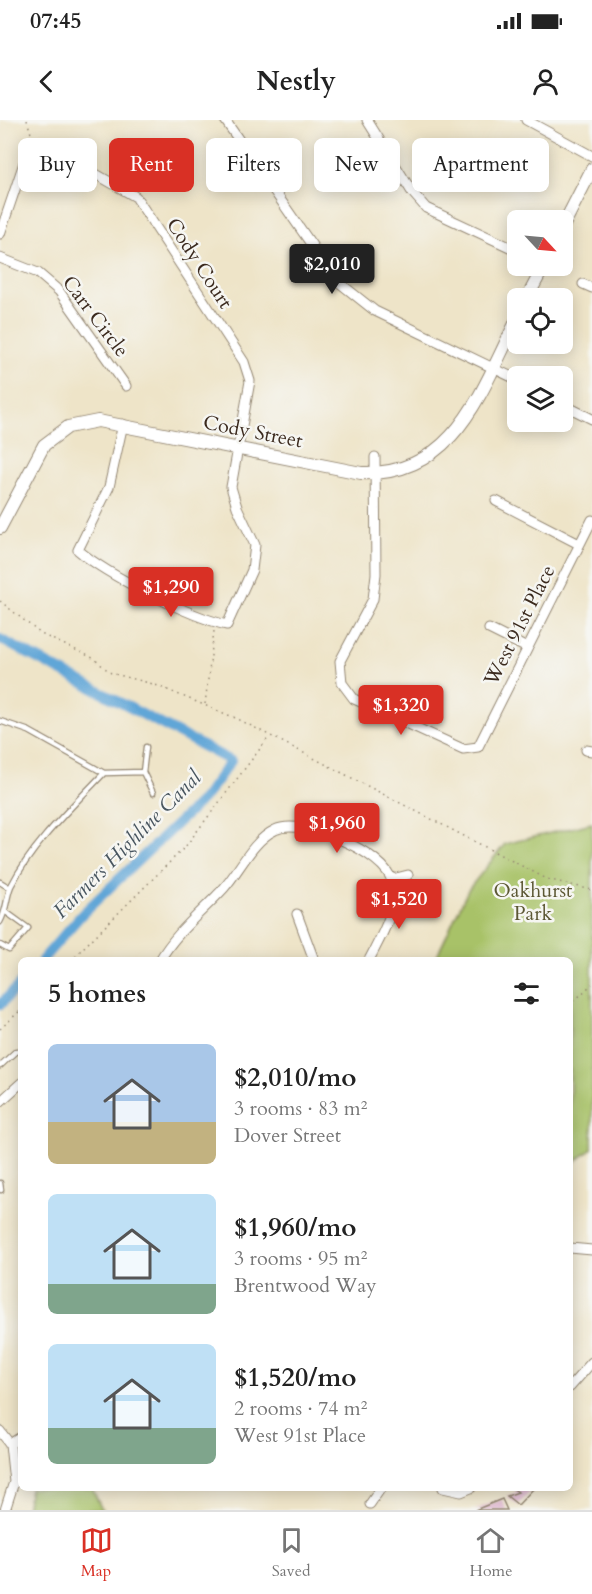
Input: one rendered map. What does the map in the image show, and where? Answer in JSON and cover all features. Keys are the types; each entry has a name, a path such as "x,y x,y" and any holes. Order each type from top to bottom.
{"street":[{"path":"225,120 336,280 375,311 507,374"},
{"path":"367,120 412,192 426,208 507,246"},
{"path":"526,120 592,156"},
{"path":"571,210 592,169"},
{"name":"Cody Court","path":"97,175 136,197 244,362 250,381 231,487 237,507 255,545 252,570 227,625 215,622"},
{"path":"0,234 18,181"},
{"name":"Carr Circle","path":"0,258 38,273 59,291 126,386"},
{"path":"375,457 375,473 406,466 429,456 448,442 464,423 507,339"},
{"path":"573,410 592,419"},
{"name":"Cody Street","path":"2,521 35,458 54,435 81,422 123,424 375,473"},
{"path":"123,424 109,487 78,550 94,563 215,622"},
{"name":"West 91st Place","path":"375,473 376,574 373,599 340,661 342,683 354,699 463,749 478,747 592,520"},
{"path":"496,501 579,544"},
{"path":"489,629 527,648"},
{"path":"162,957 175,938 224,888 256,846 277,828 311,828 371,856 386,868 392,879 391,912 370,957"},
{"path":"392,879 408,875"},
{"path":"297,914 310,957"},
{"path":"0,1102 18,1086"},
{"path":"573,1248 592,1249"},
{"path":"573,1384 592,1362"},
{"path":"0,1431 9,1444 14,1482 5,1510"},
{"path":"9,1444 18,1439"},
{"path":"370,1504 379,1491"}],"lane":[{"path":"0,722 29,731 104,773 143,772"},
{"path":"146,747 143,772 153,793"},
{"path":"0,922 6,912 10,888 49,831 104,773"},
{"path":"0,882 10,888"},
{"path":"0,945 9,950 28,928 6,912"},
{"path":"0,1066 18,1051"},
{"path":"0,1184 1,1190"}],"path":[{"path":"27,120 32,138"},
{"path":"0,601 41,634 93,658 111,674 153,684 205,705 410,806 547,879 592,890"},
{"path":"205,705 215,622"},
{"path":"74,957 185,847 269,737"},
{"path":"573,1002 592,984"},
{"path":"0,1029 18,1013"}],"green space":[{"name":"Oakhurst Park","path":"592,823 592,1149 573,1163 573,957 436,957 468,890 505,844"},
{"path":"29,1491 93,1491 102,1510 26,1510"}],"building":[{"path":"516,1491 531,1491 518,1505 507,1496 518,1492"},
{"path":"502,1499 507,1510 475,1510"}],"waterway":[{"name":"Farmers Highline Canal","path":"0,639 231,761 203,799 83,913 45,957"},
{"name":"Farmers Highline Canal","path":"0,1005 18,986"}]}
